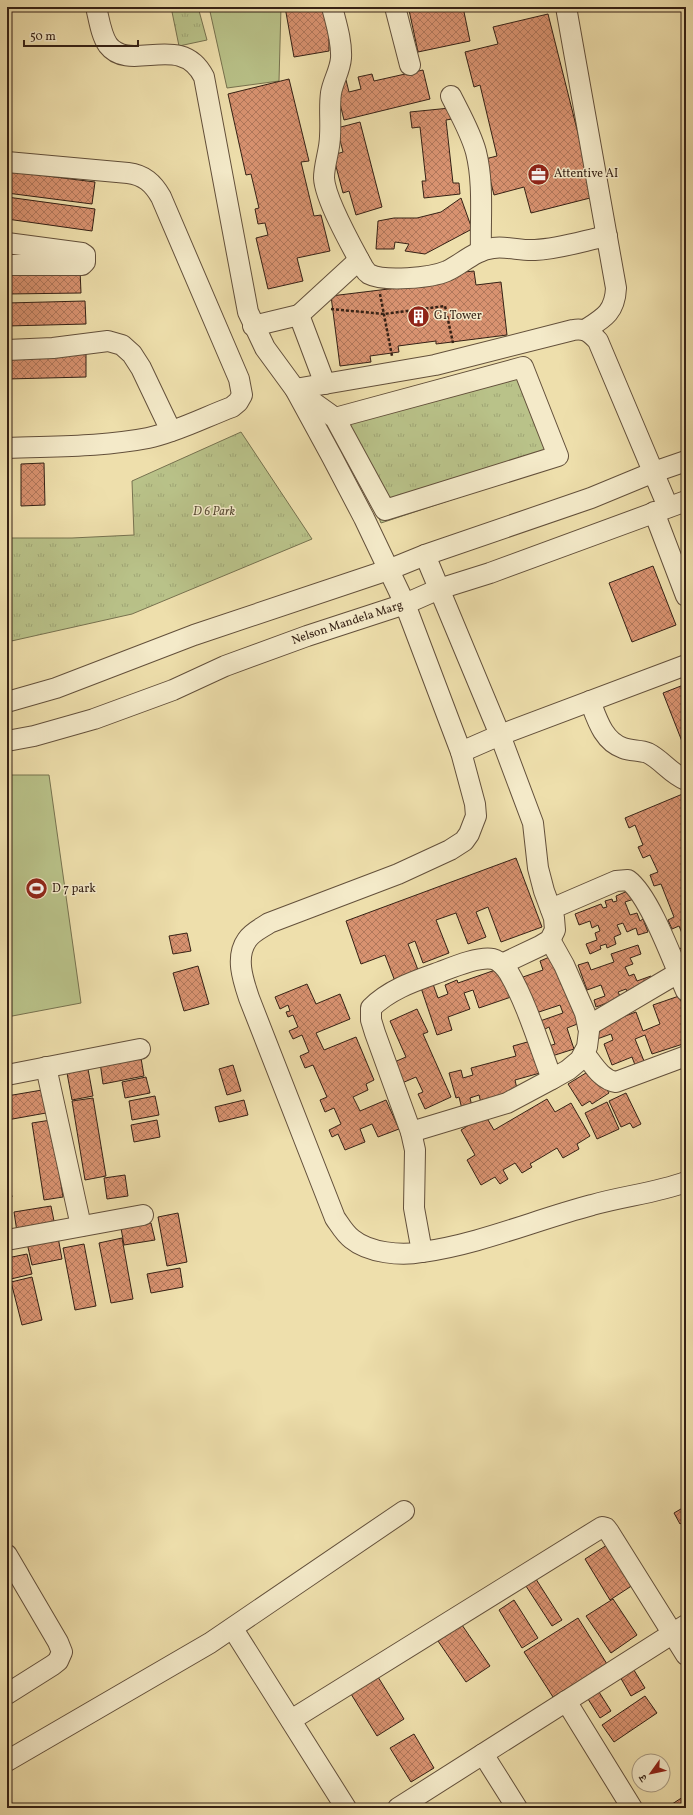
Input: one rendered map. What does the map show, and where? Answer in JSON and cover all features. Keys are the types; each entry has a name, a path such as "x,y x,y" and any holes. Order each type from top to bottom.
{"street":[{"path":"96,7 107,44 114,51 128,55 181,55 192,61 200,69 204,77 248,312 253,326 265,348 295,389 364,518 404,604 461,752 475,804 476,816 473,826 464,840 450,850 398,874 269,922 246,940 242,952 242,975 249,998 335,1218 351,1239 363,1246 382,1251 403,1253 422,1252 477,1239 592,1204 654,1191 686,1182"},
{"path":"332,7 337,25 341,57 338,76 333,85 330,100 330,135 324,178 336,213 359,260 368,273 374,276 411,278 443,273 481,251 492,248 504,247 521,250 546,249 607,236"},
{"path":"395,7 410,65"},
{"path":"295,389 434,365 573,330 586,330 601,320 612,309 616,299 616,288 566,7"},
{"path":"450,96 469,133 476,152 479,171 481,251"},
{"path":"7,162 137,174 148,180 156,188 242,387 242,395 238,402 232,407 150,438 127,442 7,448"},
{"path":"7,243 82,253 85,256 85,262 82,265 7,265"},
{"path":"253,326 299,315 359,260"},
{"path":"299,315 325,384"},
{"path":"586,330 598,341 669,507 686,596"},
{"path":"7,350 53,348 108,341 122,345 132,354 141,368 171,431"},
{"path":"295,389 335,418 385,510 558,456 523,367 335,418"},
{"path":"7,702 56,688 194,635 388,570 425,555 591,498 654,472 686,461"},
{"name":"Nelson Mandela Marg","path":"7,741 34,736 94,719 172,690 226,666 307,636 404,604 439,589 490,573 669,507"},
{"path":"425,555 500,735 534,824 538,868 544,891 551,909 555,930 550,940 502,964"},
{"path":"461,752 500,735 686,665"},
{"path":"590,702 608,739 624,749 648,754 675,775 686,780"},
{"path":"551,909 616,881 628,880 634,884 656,920 686,991"},
{"path":"412,1132 507,1103 568,1070 580,1060 587,1047 589,1031 585,1013 577,993 550,940"},
{"path":"422,1252 414,1208 415,1150 412,1132 375,1033 371,1020 370,1008 390,992 447,969 482,959 493,959 502,964 508,972 527,1013 552,1079"},
{"path":"588,1026 678,973"},
{"path":"7,1075 140,1049"},
{"path":"584,1053 604,1078 609,1081 616,1082 686,1056"},
{"path":"46,1067 81,1226"},
{"path":"7,1240 143,1215"},
{"path":"7,1761 233,1629 404,1511"},
{"path":"290,1720 602,1527 606,1528 679,1629 686,1655"},
{"path":"7,1555 58,1642 62,1652 58,1661 53,1665 7,1694"},
{"path":"233,1629 346,1808"},
{"path":"398,1808 679,1629"},
{"path":"566,1701 632,1808"},
{"path":"483,1754 517,1808"}],"path":[{"path":"327,289 332,310 384,314 445,306 455,351"},
{"path":"384,314 392,361"}],"green space":[{"path":"171,7 198,7 207,40 179,46"},
{"path":"209,7 281,7 279,81 227,88"},
{"path":"523,363 560,464 381,523 333,410"},
{"name":"D 6 Park","path":"241,432 312,539 132,614 7,642 7,538 72,538 134,535 132,481"},
{"name":"D 7 park","path":"7,775 49,775 81,1003 7,1017"}],"building":[{"path":"285,7 322,7 329,27 329,51 294,57"},
{"path":"420,7 463,7 470,41 418,52 409,10"},
{"path":"548,14 594,197 531,213 524,187 494,195 485,159 497,156 480,85 474,87 465,52 498,44 493,27"},
{"path":"423,70 430,99 344,120 335,83 346,80 349,92 361,89 358,77 372,74 374,81"},
{"path":"289,79 309,161 301,162 314,216 321,215 330,251 297,258 303,281 268,289 256,238 268,235 265,223 258,224 255,209 259,208 251,174 246,175 228,94"},
{"path":"450,108 452,119 446,120 453,183 459,183 460,194 424,198 422,181 426,181 420,127 412,128 410,112"},
{"path":"360,122 382,207 356,215 349,191 343,193 333,155 343,152 337,128"},
{"path":"7,171 95,182 92,204 7,193"},
{"path":"7,197 95,209 92,231 7,219"},
{"path":"461,198 472,229 425,254 405,251 409,244 395,242 394,249 376,249 378,221 394,218 417,218 441,212"},
{"path":"80,270 81,293 7,294 7,271"},
{"name":"G1 Tower","path":"474,271 476,285 501,282 507,335 436,344 436,341 398,346 399,352 370,356 371,362 340,366 331,296 446,282 445,274"},
{"path":"85,301 86,324 7,326 7,303"},
{"path":"86,353 86,377 7,379 7,354"},
{"path":"8,459 8,506 7,506"},
{"path":"44,463 45,505 21,506 21,464"},
{"path":"653,566 676,625 632,642 609,583"},
{"path":"686,684 686,743 683,744 663,693"},
{"path":"685,793 686,943 679,926 672,929 668,920 674,917 661,884 654,886 650,875 658,872 650,855 643,858 638,847 643,845 635,825 629,828 625,818"},
{"path":"516,858 542,927 501,942 488,907 476,912 486,937 468,944 456,913 436,920 449,953 423,963 415,941 408,944 420,975 396,984 385,955 361,964 346,921"},
{"path":"630,890 634,899 625,902 630,915 637,913 640,921 643,919 648,932 638,935 636,928 627,932 623,923 617,925 621,934 614,937 616,944 607,948 606,944 600,946 601,949 590,954 586,944 597,940 595,933 600,931 598,925 592,928 590,921 579,925 575,914 601,904 603,908 607,907 605,901 612,899 613,902 617,901 616,896"},
{"path":"187,933 191,951 173,954 169,936"},
{"path":"638,945 641,954 630,958 633,964 625,967 629,976 634,974 637,981 651,976 654,983 628,993 626,989 618,992 621,998 596,1007 594,1000 605,996 601,985 587,990 578,965 588,962 591,970 614,962 611,954"},
{"path":"686,946 686,957 683,958 679,949"},
{"path":"552,956 580,1023 567,1028 574,1049 552,1056 549,1046 555,1044 549,1027 543,1030 540,1021 563,1013 560,1005 536,1013 523,977 543,970 540,961"},
{"path":"198,966 209,1004 184,1011 173,973"},
{"path":"501,968 511,997 479,1008 473,990 464,993 470,1009 448,1017 452,1030 437,1035 421,988 433,984 438,998 448,994 445,985 457,980 458,983"},
{"path":"307,984 316,1004 340,994 350,1019 316,1033 324,1050 356,1037 374,1080 366,1084 368,1090 353,1097 360,1111 386,1100 399,1129 378,1137 372,1124 360,1129 365,1142 345,1150 338,1134 332,1137 329,1130 341,1124 334,1108 325,1112 320,1100 327,1097 313,1065 305,1068 300,1056 309,1052 302,1035 293,1039 289,1031 298,1027 293,1015 288,1017 286,1012 290,1011 288,1005 280,1009 275,997"},
{"path":"679,996 686,1013 686,1043 652,1054 645,1035 635,1039 644,1061 635,1065 632,1057 612,1065 604,1044 613,1040 611,1034 597,1039 593,1028 636,1012 643,1031 660,1024 653,1005"},
{"path":"417,1009 428,1032 423,1034 451,1097 425,1109 418,1094 423,1092 416,1077 402,1083 392,1063 406,1057 390,1021"},
{"path":"531,1041 540,1073 515,1080 518,1093 481,1103 479,1095 470,1098 472,1106 462,1109 459,1097 456,1098 449,1073 461,1070 463,1078 473,1075 471,1068 516,1056 513,1046"},
{"path":"140,1052 144,1076 103,1084 100,1062"},
{"path":"233,1065 241,1091 227,1095 219,1069"},
{"path":"594,1068 609,1093 592,1104 590,1101 582,1106 568,1084"},
{"path":"88,1069 93,1096 72,1100 67,1073"},
{"path":"146,1077 150,1093 125,1098 122,1082"},
{"path":"42,1090 46,1113 7,1120 7,1096"},
{"path":"626,1093 641,1124 633,1128 630,1123 621,1127 609,1101"},
{"path":"155,1096 159,1115 132,1120 129,1101"},
{"path":"93,1098 106,1176 85,1180 72,1101"},
{"path":"547,1099 555,1112 571,1103 590,1136 577,1144 579,1149 563,1158 557,1148 530,1164 532,1167 522,1173 515,1163 503,1170 508,1179 500,1184 495,1177 481,1185 467,1160 475,1155 461,1130 485,1115 494,1130"},
{"path":"244,1100 248,1115 219,1122 215,1107"},
{"path":"607,1102 619,1129 597,1139 585,1113"},
{"path":"51,1120 63,1197 44,1200 32,1123"},
{"path":"157,1120 160,1137 134,1142 131,1125"},
{"path":"7,1171 12,1197 7,1198"},
{"path":"125,1175 128,1196 107,1199 104,1178"},
{"path":"51,1206 55,1226 17,1232 14,1212"},
{"path":"178,1213 187,1262 167,1266 158,1217"},
{"path":"151,1223 155,1240 124,1245 121,1228"},
{"path":"58,1237 62,1259 32,1265 27,1243"},
{"path":"122,1238 133,1299 111,1303 99,1243"},
{"path":"84,1244 96,1306 75,1310 63,1248"},
{"path":"27,1254 32,1274 11,1279 7,1258"},
{"path":"180,1268 183,1287 151,1293 147,1274"},
{"path":"32,1277 42,1320 22,1325 11,1282"},
{"path":"686,1506 686,1520 680,1524 674,1513"},
{"path":"607,1545 633,1585 610,1600 585,1559"},
{"path":"534,1576 562,1620 552,1626 524,1583"},
{"path":"613,1599 637,1635 611,1653 586,1616"},
{"path":"514,1600 538,1638 522,1648 499,1610"},
{"path":"578,1618 607,1664 553,1697 524,1652"},
{"path":"462,1625 490,1666 466,1682 438,1641"},
{"path":"632,1667 645,1688 631,1696 619,1675"},
{"path":"378,1677 404,1719 377,1736 351,1694"},
{"path":"599,1692 611,1711 600,1718 588,1699"},
{"path":"645,1696 657,1713 614,1742 602,1725"},
{"path":"414,1734 434,1768 411,1782 390,1748"},
{"path":"686,1795 686,1808 666,1808"}],"place":[{"name":"Attentive AI","path":"539,174"},
{"name":"G1 Tower","path":"419,316"},
{"name":"D 7 park","path":"36,889"}]}
